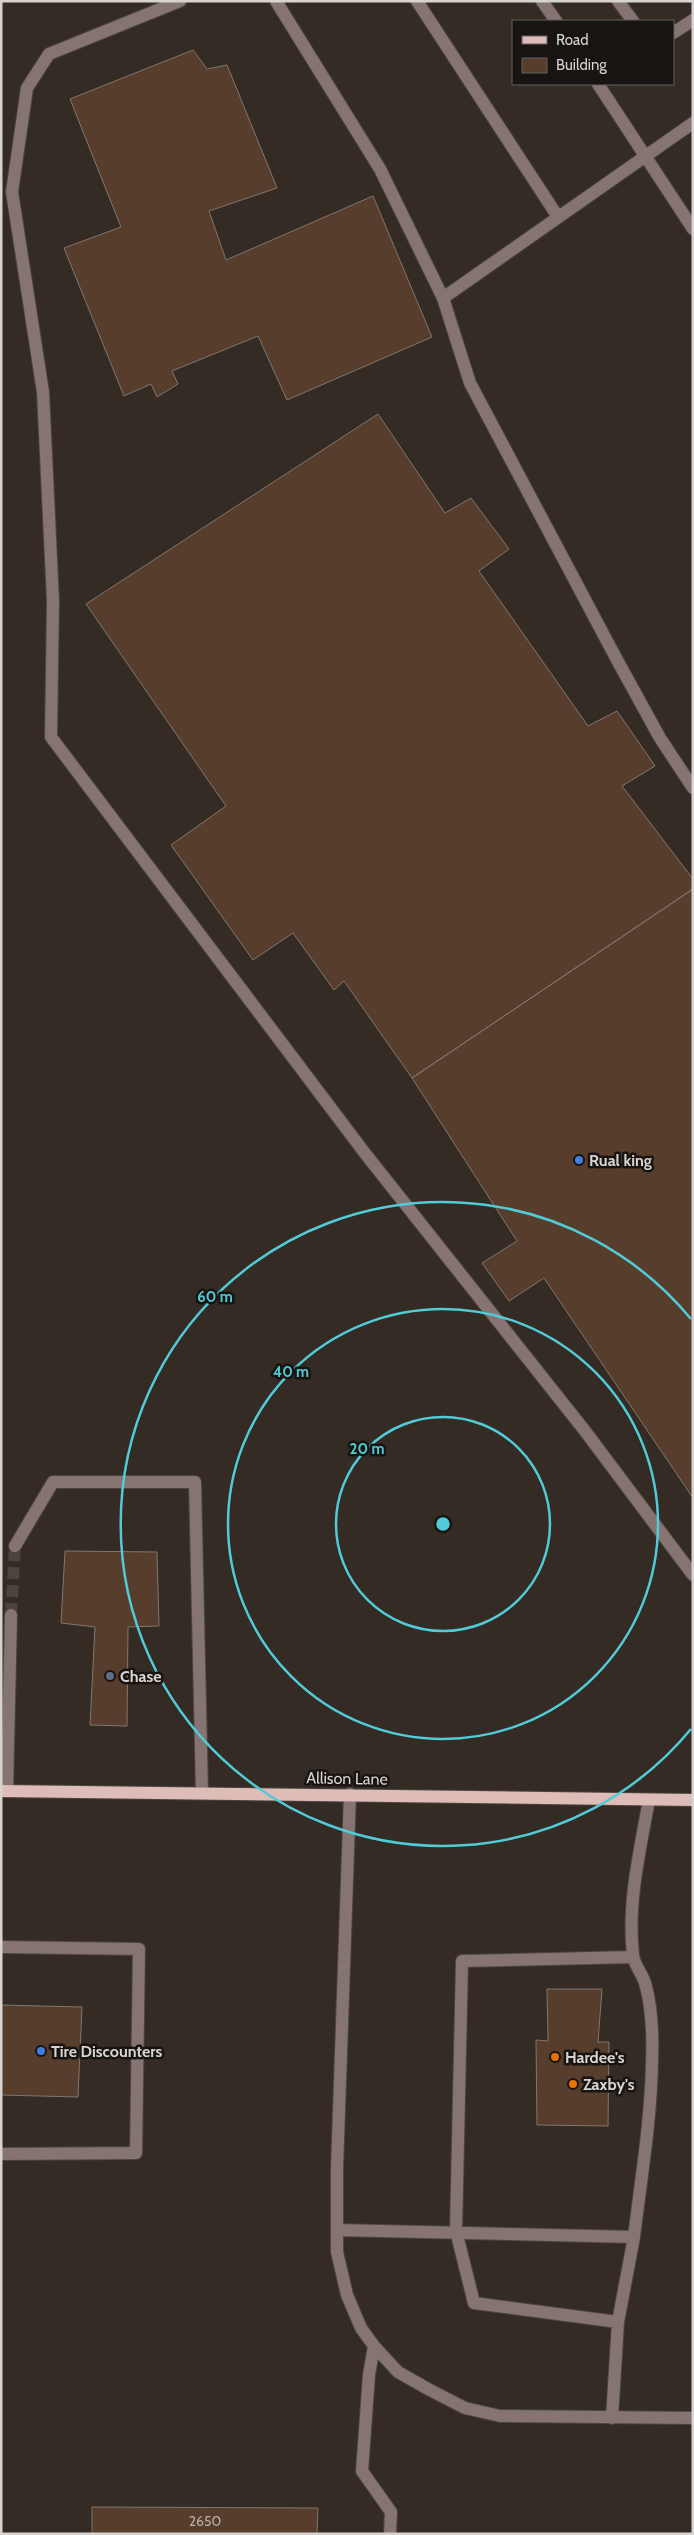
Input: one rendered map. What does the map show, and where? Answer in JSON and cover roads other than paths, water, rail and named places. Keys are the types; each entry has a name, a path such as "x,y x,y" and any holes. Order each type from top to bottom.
{"main road":[{"name":"Allison Lane","path":"4,1791 350,1794 693,1800"}],"lane":[{"path":"180,1 49,54 27,88 12,192 43,392 53,601 51,737 364,1152 585,1432 693,1575"},
{"path":"276,1 380,169 443,298 470,383 620,666 660,738 693,788"},
{"path":"417,1 558,217"},
{"path":"542,1 555,20"},
{"path":"618,1 632,20"},
{"path":"674,32 693,20"},
{"path":"599,85 693,229"},
{"path":"443,298 644,155 693,123"},
{"path":"15,1546 53,1482 195,1482 202,1793"},
{"path":"4,1791 11,1615"},
{"path":"350,1794 336,2168 337,2252 347,2295 362,2328 374,2346 398,2372 465,2408 500,2416 693,2418"},
{"path":"612,2418 618,2322 634,2237 650,2105 652,2062 650,2011 645,1982 633,1957 633,1900 649,1800"},
{"path":"1,1947 139,1949 136,2152 1,2154"},
{"path":"618,2322 474,2303 456,2232 462,1961 633,1957"},
{"path":"337,2230 634,2237"},
{"path":"374,2346 369,2375 362,2471 391,2512 390,2534"}],"tunnel":[{"path":"11,1615 15,1546"}],"place":[{"name":"Rual king","path":"579,1160"},
{"name":"Chase","path":"110,1676"},
{"name":"Tire Discounters","path":"41,2051"},
{"name":"Hardee's","path":"555,2057"},
{"name":"Zaxby's","path":"573,2084"}]}
